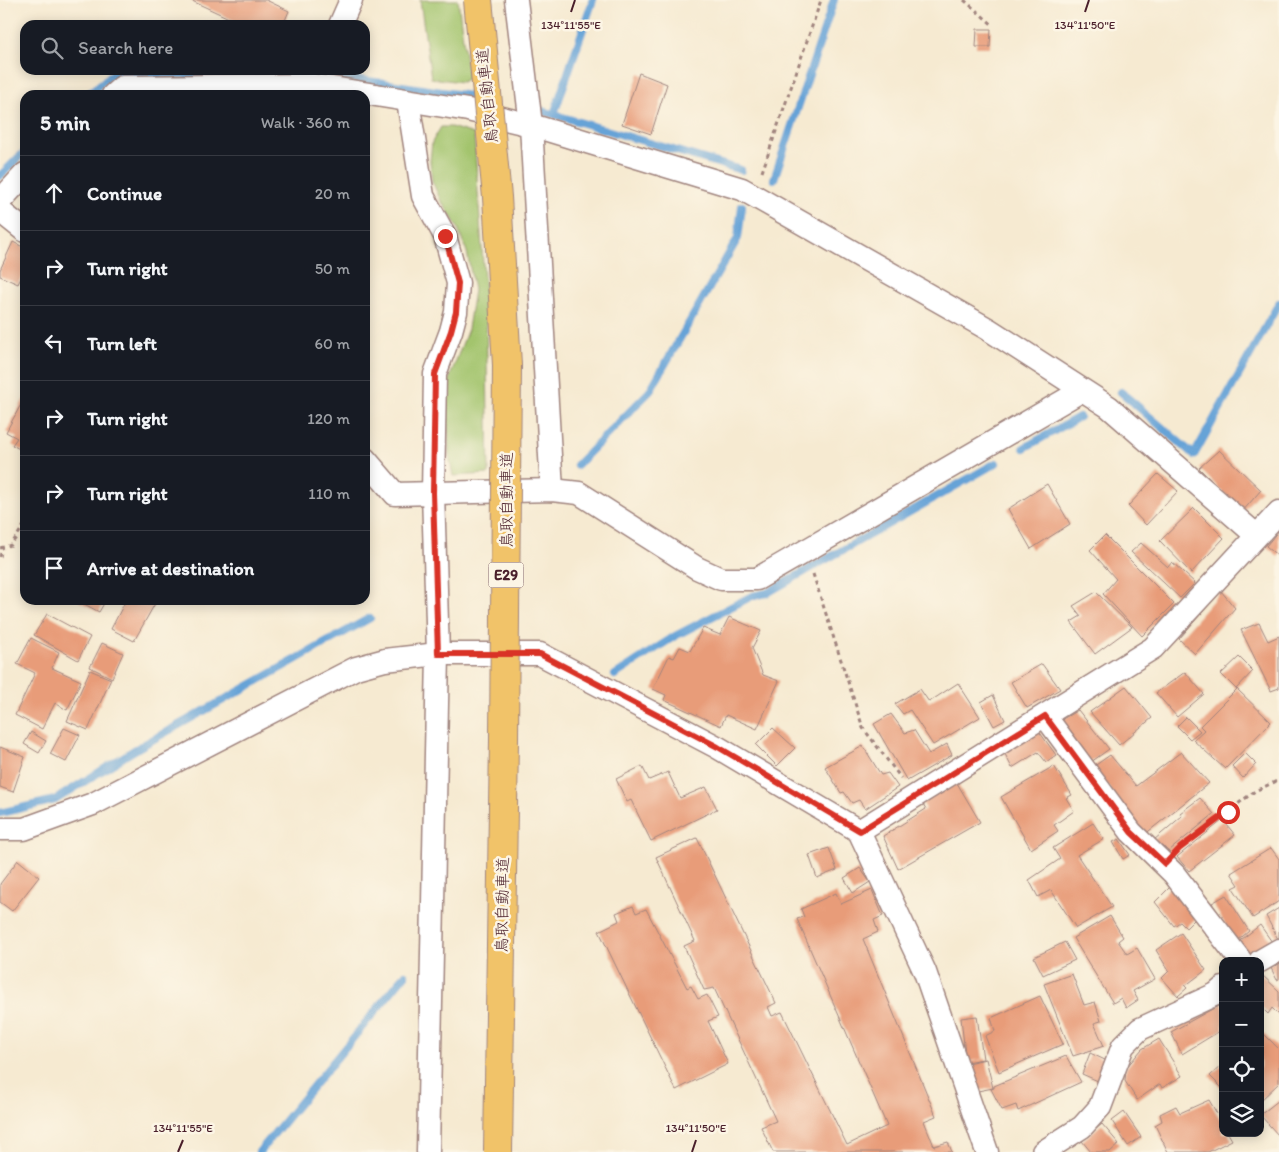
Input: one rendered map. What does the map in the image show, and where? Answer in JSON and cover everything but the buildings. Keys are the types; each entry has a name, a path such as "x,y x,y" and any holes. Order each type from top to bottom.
{"highway":[{"name":"鳥取自動車道","path":"478,0 497,197 507,365 498,1152"},
{"name":"鳥取自動車道","path":"493,0 511,198 520,366 523,598 518,739 513,1152"}],"street":[{"path":"342,20 351,0"},
{"path":"516,0 531,125 552,490"},
{"path":"119,90 122,87 317,78 364,90"},
{"path":"370,91 408,101 468,110 531,125 742,189 752,194 988,329 1081,391 1109,407 1256,535"},
{"path":"408,101 423,196 445,236 458,283 453,321 435,374 433,493 438,654 428,1152"},
{"path":"0,201 20,179"},
{"path":"0,211 20,227"},
{"path":"370,465 395,494 552,490 579,493 697,568 720,578 757,579 1081,391"},
{"path":"860,831 1153,648 1279,512"},
{"path":"0,829 24,828 93,804 356,668 385,660 438,654 540,654 718,747 860,831 924,972 987,1152"},
{"path":"1045,716 1131,832 1165,864 1238,957"},
{"path":"1264,959 1279,950"},
{"path":"1043,1152 1082,1127 1100,1107 1123,1046 1140,1029 1219,991"}],"path":[{"path":"752,194 821,0"},
{"path":"964,0 994,26"},
{"path":"0,557 1,548 11,545 20,532"},
{"path":"813,574 863,728 914,796"},
{"path":"1165,864 1180,848 1255,791 1279,780"}],"green space":[{"path":"420,0 458,0 468,78 462,82 431,78"},
{"path":"441,127 451,127 474,134 486,306 489,474 453,476 449,455 446,387 468,329 474,290 467,252 457,226 440,199 432,181 430,161 432,142"}],"waterway":[{"path":"554,114 593,0"},
{"path":"774,179 834,0"},
{"path":"93,90 112,75"},
{"path":"341,77 470,96"},
{"path":"532,108 741,170"},
{"path":"0,176 20,156"},
{"path":"577,465 649,392 738,238 742,206"},
{"path":"1121,392 1194,455 1279,303"},
{"path":"1024,448 1079,417"},
{"path":"615,675 675,636 752,596 767,593 996,463"},
{"path":"0,813 55,800 136,749 370,618"},
{"path":"259,1152 405,975"}],"route":[{"path":"445,236 458,283 456,312 435,374 433,493 438,654 540,654 602,689 718,747 860,831 1045,716 1131,832 1165,864 1180,848 1228,812"}]}
